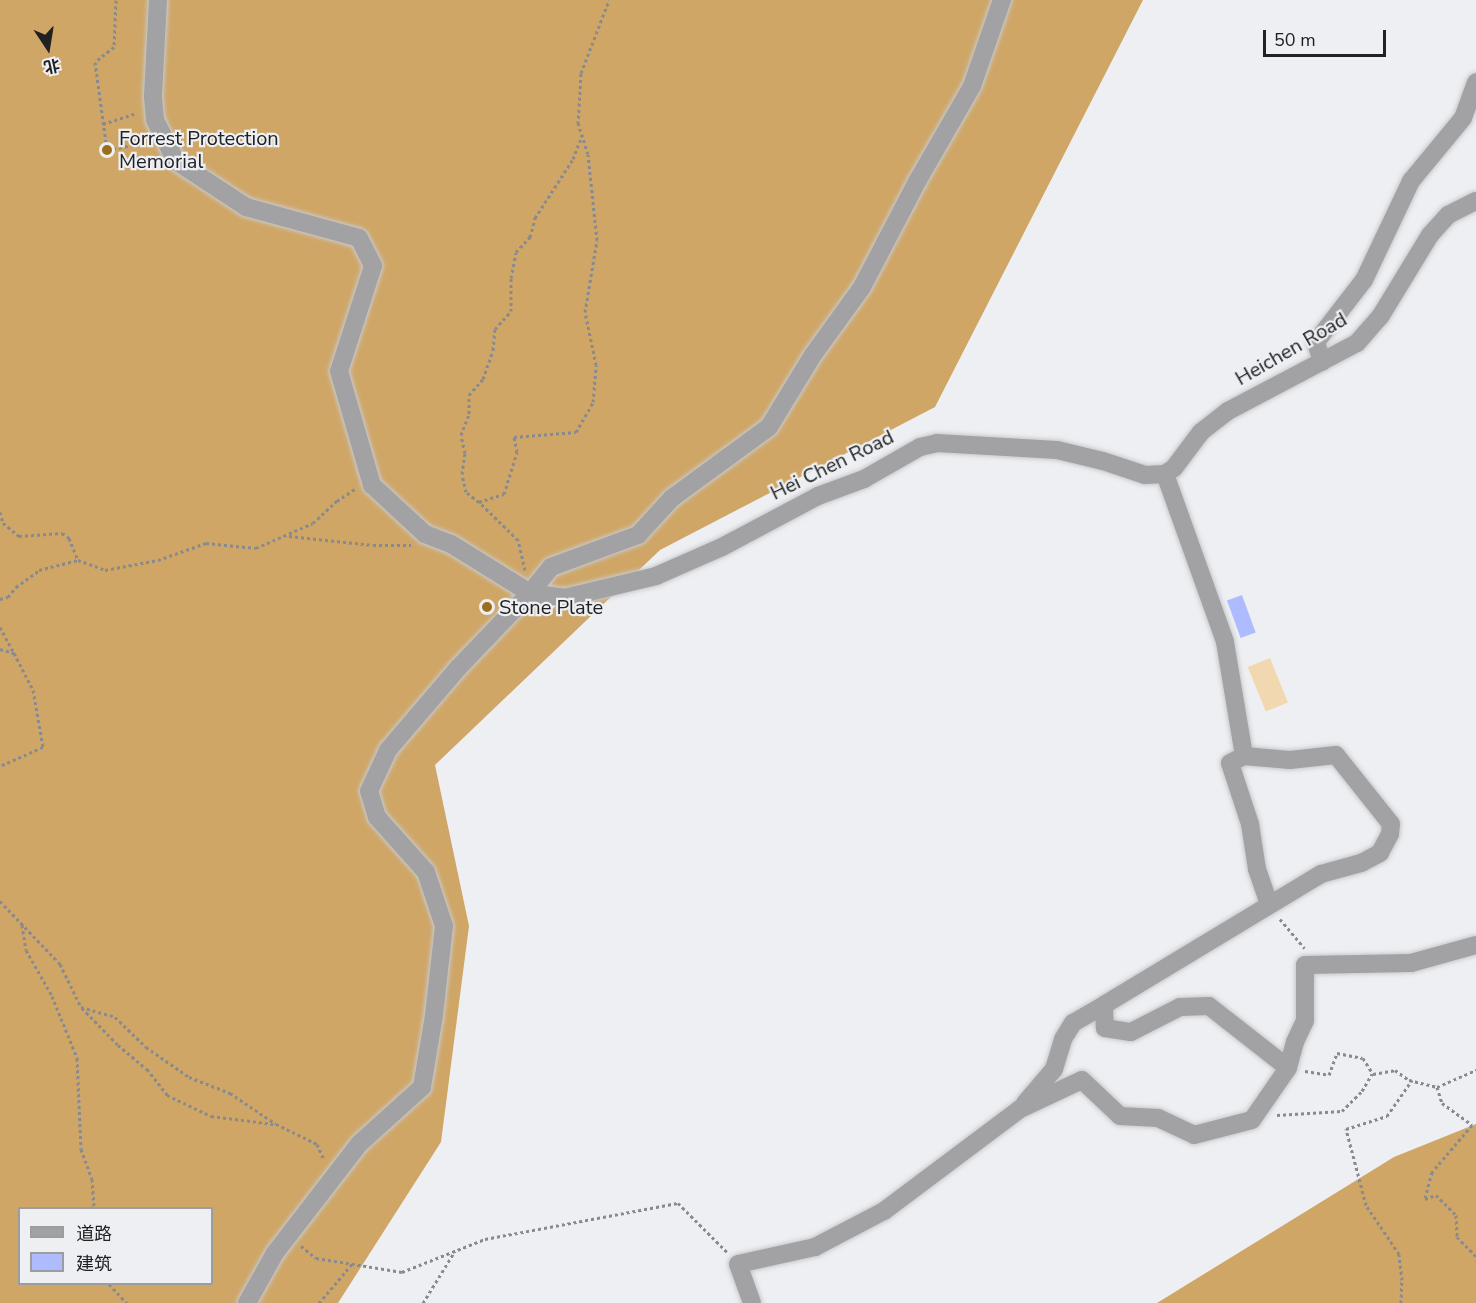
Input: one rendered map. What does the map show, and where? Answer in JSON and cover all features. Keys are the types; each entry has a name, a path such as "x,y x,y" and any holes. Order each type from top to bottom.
{"street":[{"path":"158,0 153,97 155,120 176,161 246,207 359,238 373,266 339,371 372,485 425,534 451,544 530,593"},
{"path":"247,1303 275,1252 359,1144 422,1087 434,1015 444,926 426,872 377,817 369,790 388,750 458,668 530,593 551,567 638,535 672,498 769,427 813,355 862,287 918,180 972,86 1002,0"},
{"path":"1322,363 1316,342 1364,280 1411,181 1463,118 1476,82"},
{"name":"Heichen Road","path":"1165,474 1174,468 1201,432 1228,411 1357,343 1380,317 1430,235 1448,215 1476,201"},
{"name":"Hei Chen Road","path":"530,593 564,598 656,576 722,547 818,495 864,479 920,447 938,444 1057,450 1103,461 1145,475 1165,474"},
{"path":"1165,474 1225,642 1244,756"},
{"path":"1020,1109 1054,1069 1063,1039 1073,1023 1321,874 1361,863 1380,853 1391,824 1336,754 1290,760 1244,756 1230,763 1250,824 1257,869 1269,904"},
{"path":"752,1303 738,1264 815,1247 884,1210 1020,1109 1082,1080 1120,1116 1158,1118 1194,1134 1252,1120 1288,1068 1295,1042 1305,1021 1305,965 1412,963 1476,945"},
{"path":"1104,1005 1105,1028 1131,1032 1180,1007 1209,1006 1288,1068"}],"path":[{"path":"116,0 114,47 95,62 106,150 146,141 153,146"},
{"path":"479,502 504,494 517,452 514,437 576,432 593,402 596,365 585,312 597,240 588,154 578,124 581,74 609,0"},
{"path":"103,124 136,114 153,97"},
{"path":"530,593 518,540 466,492 462,474 465,453 461,435 469,414 469,395 483,379 493,350 495,329 511,311 511,278 516,252 530,237 535,218 573,159 582,135"},
{"path":"0,599 8,597 16,586 39,570 78,560 105,570 158,560 206,543 256,548 313,523 352,490 372,485"},
{"path":"0,512 3,523 19,536 62,533 69,538 78,560"},
{"path":"287,536 361,544 420,545"},
{"path":"0,627 33,690 43,747 0,766"},
{"path":"0,649 14,653"},
{"path":"0,901 60,964 81,1007 118,1045 147,1069 167,1095 211,1116 276,1124"},
{"path":"22,925 26,950 52,996 77,1058 81,1149 92,1179 94,1207"},
{"path":"81,1007 115,1017 146,1047 189,1077 230,1093 276,1124 317,1144 333,1178"},
{"path":"1288,1068 1329,1075 1337,1053 1363,1058 1372,1074"},
{"path":"1252,1120 1283,1114 1342,1112 1362,1091 1372,1074 1395,1070 1412,1080 1437,1087 1476,1070"},
{"path":"1401,1303 1402,1280 1399,1254 1366,1205 1346,1130 1387,1116 1412,1080"},
{"path":"1437,1087 1442,1103 1472,1125 1432,1172 1425,1199 1436,1195 1456,1215 1457,1237 1476,1256"},
{"path":"288,1236 316,1258 402,1272 485,1239 678,1203 738,1264"},
{"path":"423,1303 455,1251"},
{"path":"320,1303 351,1264"},
{"path":"110,1285 127,1303"}],"shaded area":[{"path":"0,0 1143,0 935,407 660,550 435,765 469,926 441,1142 338,1303 0,1303"},
{"path":"1270,658 1288,703 1266,711 1248,667"},
{"path":"1476,1124 1476,1303 1157,1303 1394,1157"}],"building":[{"path":"1242,595 1256,633 1241,638 1227,600"}],"place":[{"name":"Forrest Protection Memorial","path":"107,150"},
{"name":"Stone Plate","path":"487,607"}]}
